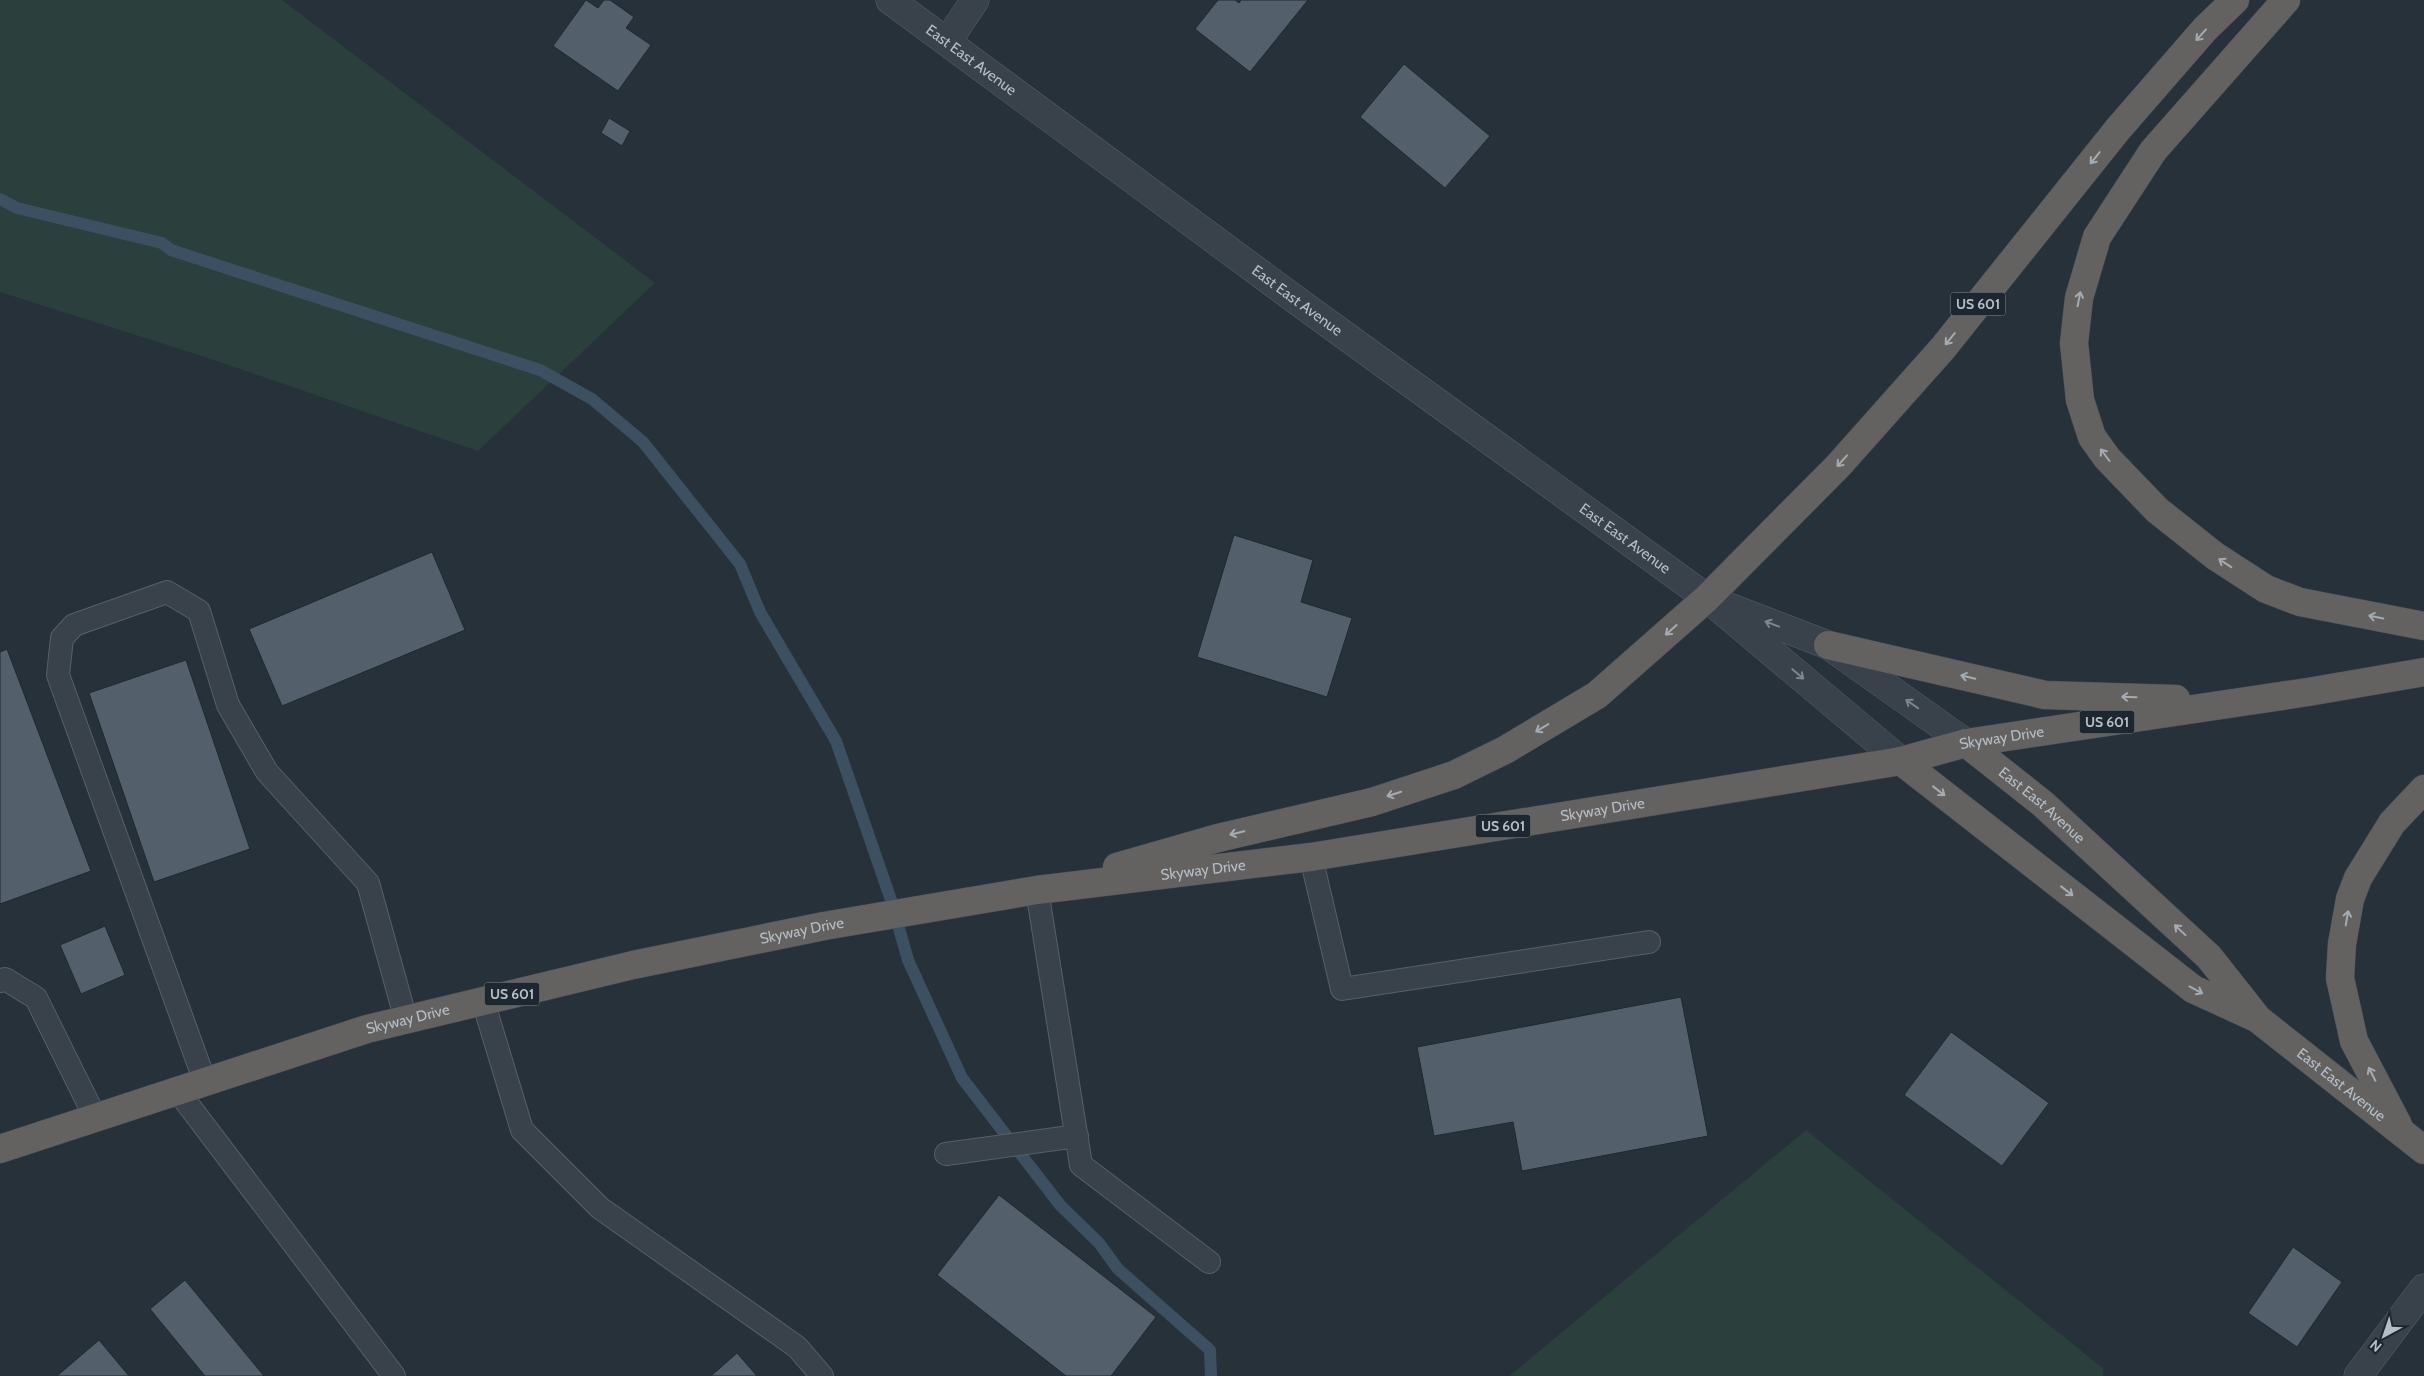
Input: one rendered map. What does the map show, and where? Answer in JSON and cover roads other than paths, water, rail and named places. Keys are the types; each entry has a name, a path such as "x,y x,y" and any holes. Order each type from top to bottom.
{"highway":[{"name":"US 601","path":"1037,890 1218,838 1372,802 1454,775 1504,750 1597,695 1707,598 1838,466 1943,348 2118,129 2205,29 2235,0"},
{"path":"2286,0 2153,151 2097,237 2078,298 2074,343 2080,400 2092,437 2107,458 2157,510 2215,556 2266,589 2300,602 2424,626"},
{"path":"1828,645 2045,695 2247,701"},
{"name":"Skyway Drive","path":"0,1149 367,1029 633,965 814,928 1037,890 1311,857 1901,761 1966,742 2247,701 2424,672"},
{"name":"East East Avenue","path":"1966,742 2043,804 2209,957 2258,1019 2424,1150"},
{"name":"East East Avenue","path":"1901,761 2193,989 2258,1019"},
{"path":"2402,1133 2354,1041 2340,978 2342,944 2350,899 2358,878 2392,823 2424,789"}],"street":[{"name":"East East Avenue","path":"890,0 1307,308 1707,598 1901,761"},
{"path":"947,42 975,0"},
{"name":"East East Avenue","path":"1707,598 1828,645 1966,742"},
{"path":"2358,1376 2424,1288"}],"lane":[{"path":"205,1082 58,675 62,638 74,625 168,592 199,611 228,705 267,772 368,883 406,1020"},
{"path":"1311,857 1342,989 1649,942"},
{"path":"1037,890 1081,1165 1209,1262"},
{"path":"0,981 5,980 36,998 95,1117"},
{"path":"483,1001 522,1130 600,1208 797,1347 822,1376"},
{"path":"177,1090 394,1376"},
{"path":"946,1154 1077,1136"}],"waterway":[{"path":"0,199 17,208 162,243 171,250 540,370 592,399 643,442 740,564 760,612 836,741 891,900 908,960 962,1078 1060,1205 1099,1243 1118,1269 1210,1350 1211,1376"}]}
